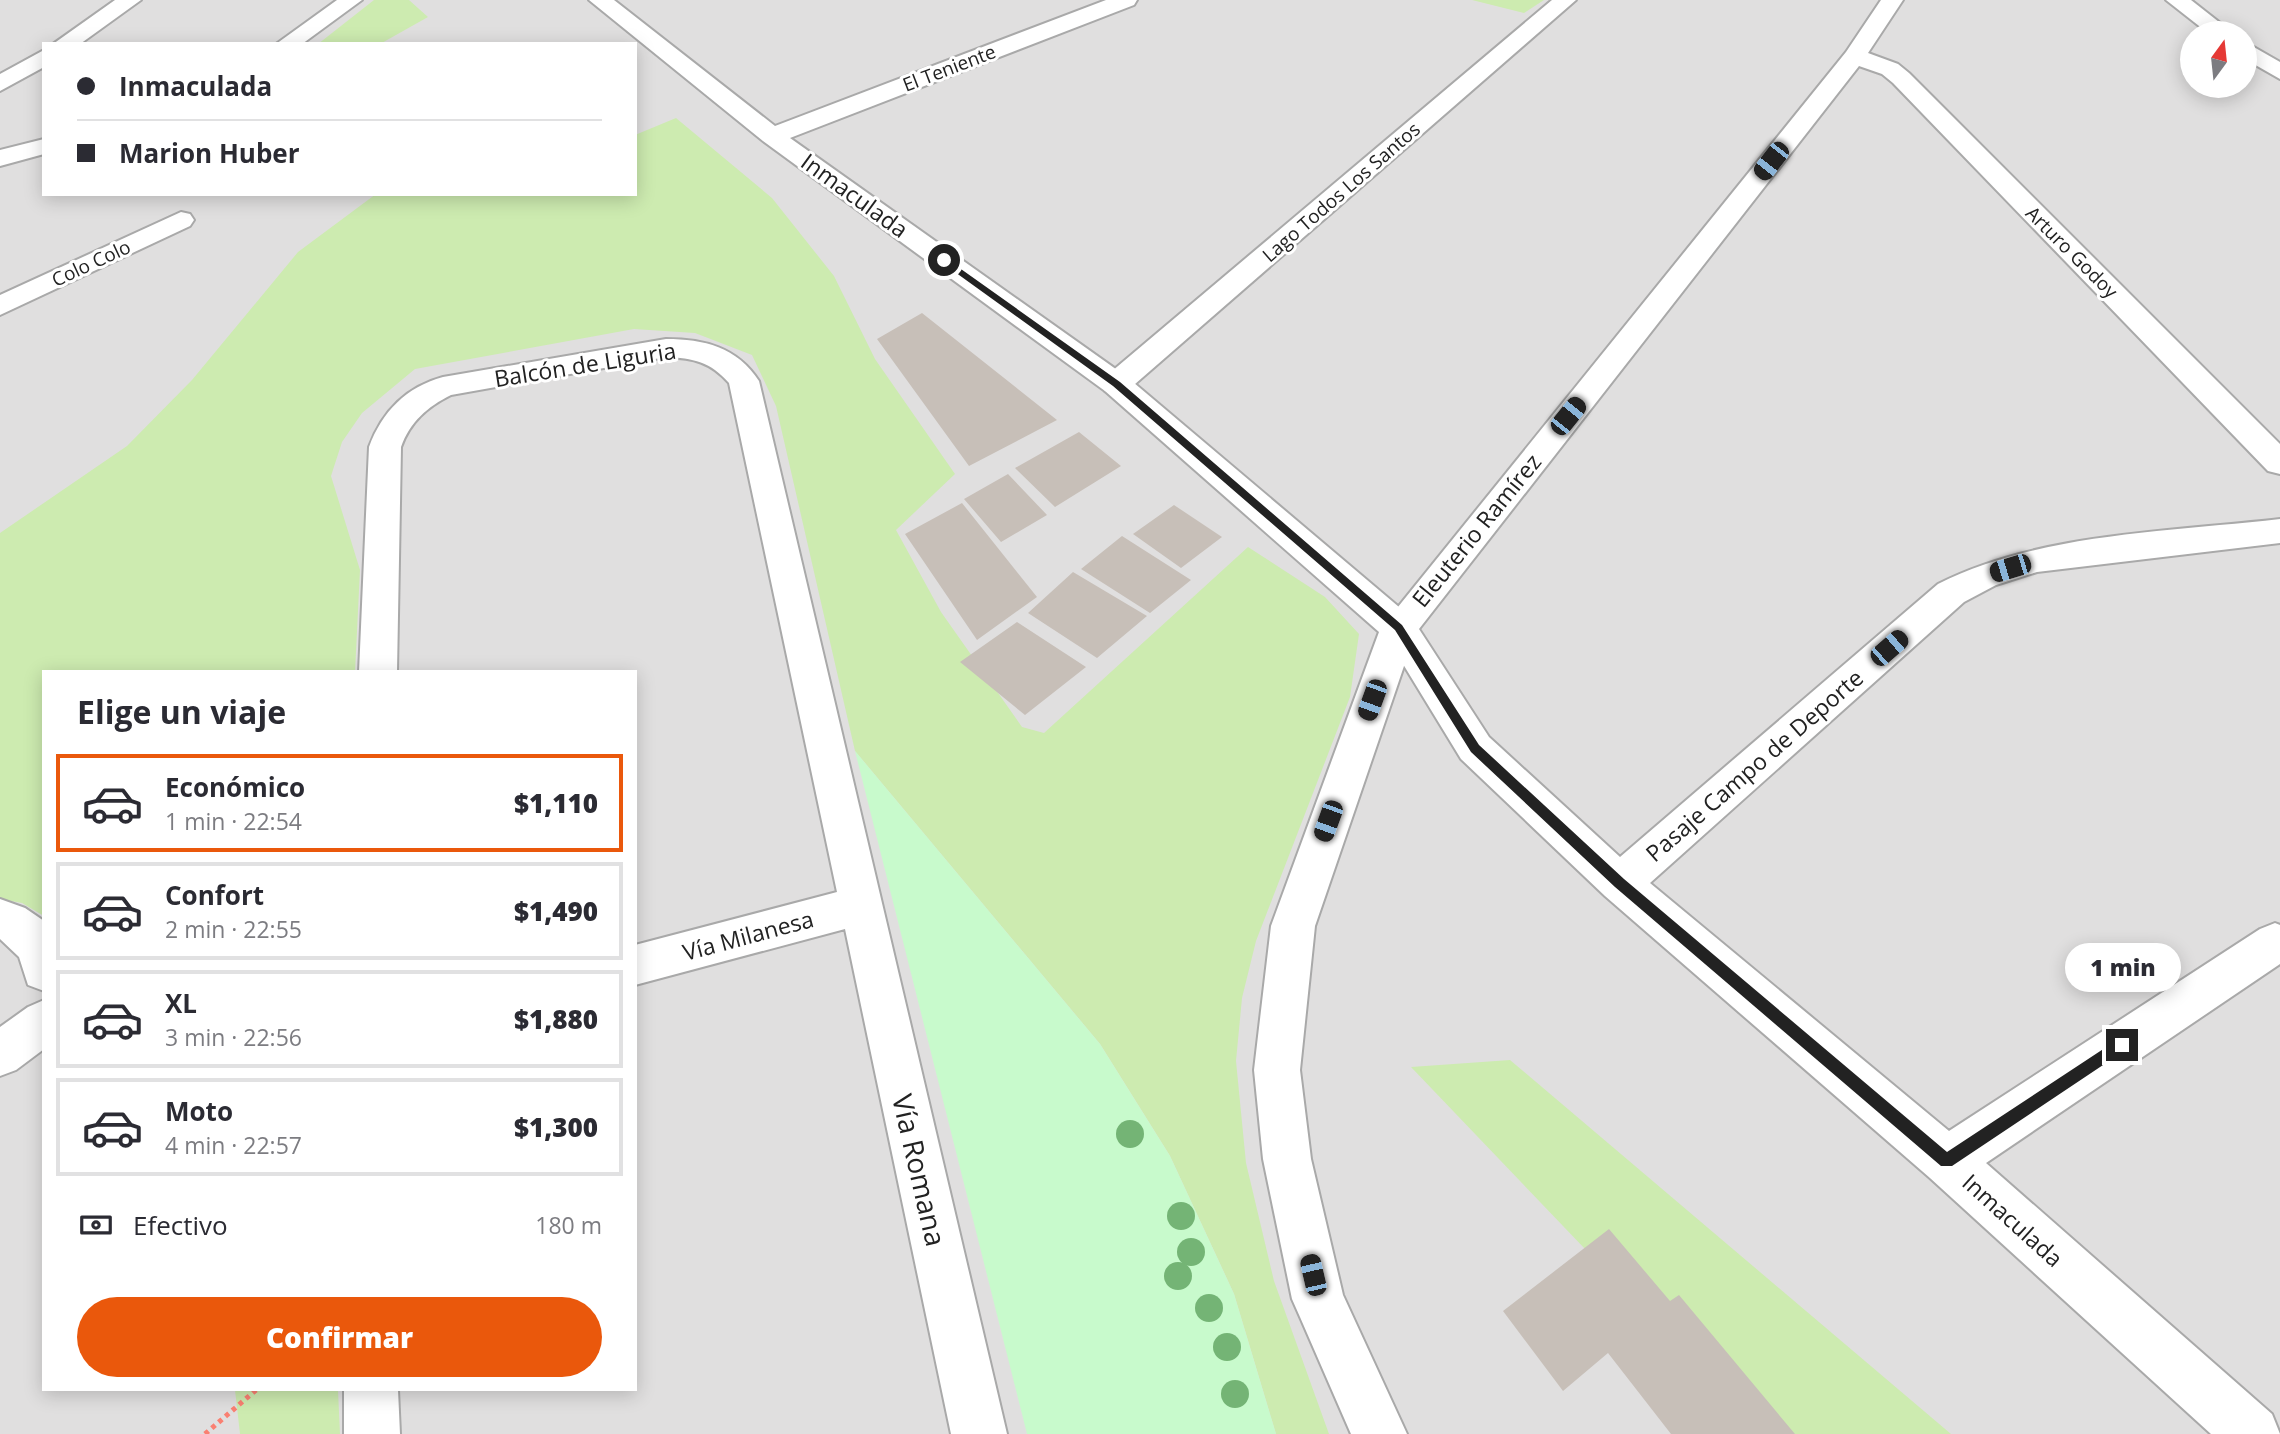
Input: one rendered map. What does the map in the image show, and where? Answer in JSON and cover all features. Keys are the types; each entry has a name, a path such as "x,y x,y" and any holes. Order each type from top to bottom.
{"street":[{"path":"67,42 131,0"},
{"path":"290,42 351,0"},
{"name":"Inmaculada","path":"600,0 772,135 1116,384 1399,628 1475,748 1620,883 1947,1161 2252,1434"},
{"name":"El Teniente","path":"772,135 1126,0"},
{"name":"Lago Todos Los Santos","path":"1116,384 1565,0"},
{"name":"Eleuterio Ramírez","path":"1379,1434 1318,1299 1287,1159 1277,1070 1293,926 1399,628 1855,55 1892,0"},
{"path":"2177,0 2206,21"},
{"name":"Arturo Godoy","path":"1855,55 1890,69 1901,78 2280,463"},
{"path":"0,84 42,58"},
{"path":"0,158 42,147"},
{"name":"Colo Colo","path":"0,306 181,220"},
{"name":"Balcón de Liguria","path":"378,670 385,447 391,427 406,409 421,397 443,387 666,348 686,348 720,357 744,381 862,905"},
{"name":"Pasaje Campo de Deporte","path":"1620,883 1951,593 1984,576 2036,560 2280,531"},
{"name":"Vía Milanesa","path":"637,964 862,905"},
{"name":"Vía Romana","path":"862,905 979,1434"},
{"path":"0,918 33,937 42,956"},
{"path":"1947,1161 2275,943"},
{"path":"0,1054 42,1023"},
{"path":"371,1391 372,1434"}],"path":[{"path":"205,1434 255,1391"}],"shaded area":[{"path":"0,0 2280,0 2280,1434 0,1434"}],"green space":[{"path":"374,0 409,0 428,17 384,42 321,42"},
{"path":"1472,0 1544,0 1524,13"},
{"path":"676,118 772,198 834,276 875,359 955,474 896,530 941,612 1022,727 1044,733 1248,547 1325,597 1359,634 1350,697 1256,941 1242,998 1236,1061 1246,1163 1274,1281 1329,1434 1276,1434 1234,1294 1170,1156 1100,1044 855,751 776,406 752,355 695,333 634,329 415,369 362,413 342,442 331,476 360,570 355,670 42,670 42,915 22,903 0,899 0,533 127,446 192,380 298,252 373,196 637,196 637,134"},
{"path":"855,751 1100,1044 1170,1156 1234,1294 1276,1434 1027,1434"},
{"path":"1510,1060 1951,1434 1762,1434 1411,1067"},
{"path":"235,1391 338,1391 340,1434 240,1434"}],"building":[{"path":"922,313 1057,420 969,466 877,339"},
{"path":"1079,432 1121,466 1055,507 1015,468"},
{"path":"1008,474 1047,515 1001,542 964,499"},
{"path":"962,503 1037,597 977,640 905,534"},
{"path":"1174,505 1222,537 1181,568 1133,534"},
{"path":"1122,536 1191,580 1150,613 1081,569"},
{"path":"1073,572 1147,616 1097,658 1028,613"},
{"path":"1017,622 1086,667 1025,715 960,662"},
{"path":"1609,1229 1670,1301 1679,1295 1795,1434 1671,1434 1608,1353 1563,1391 1503,1311"}],"route":[{"path":"944,260 1116,384 1399,628 1475,748 1620,883 1947,1161 2122,1045"}]}
